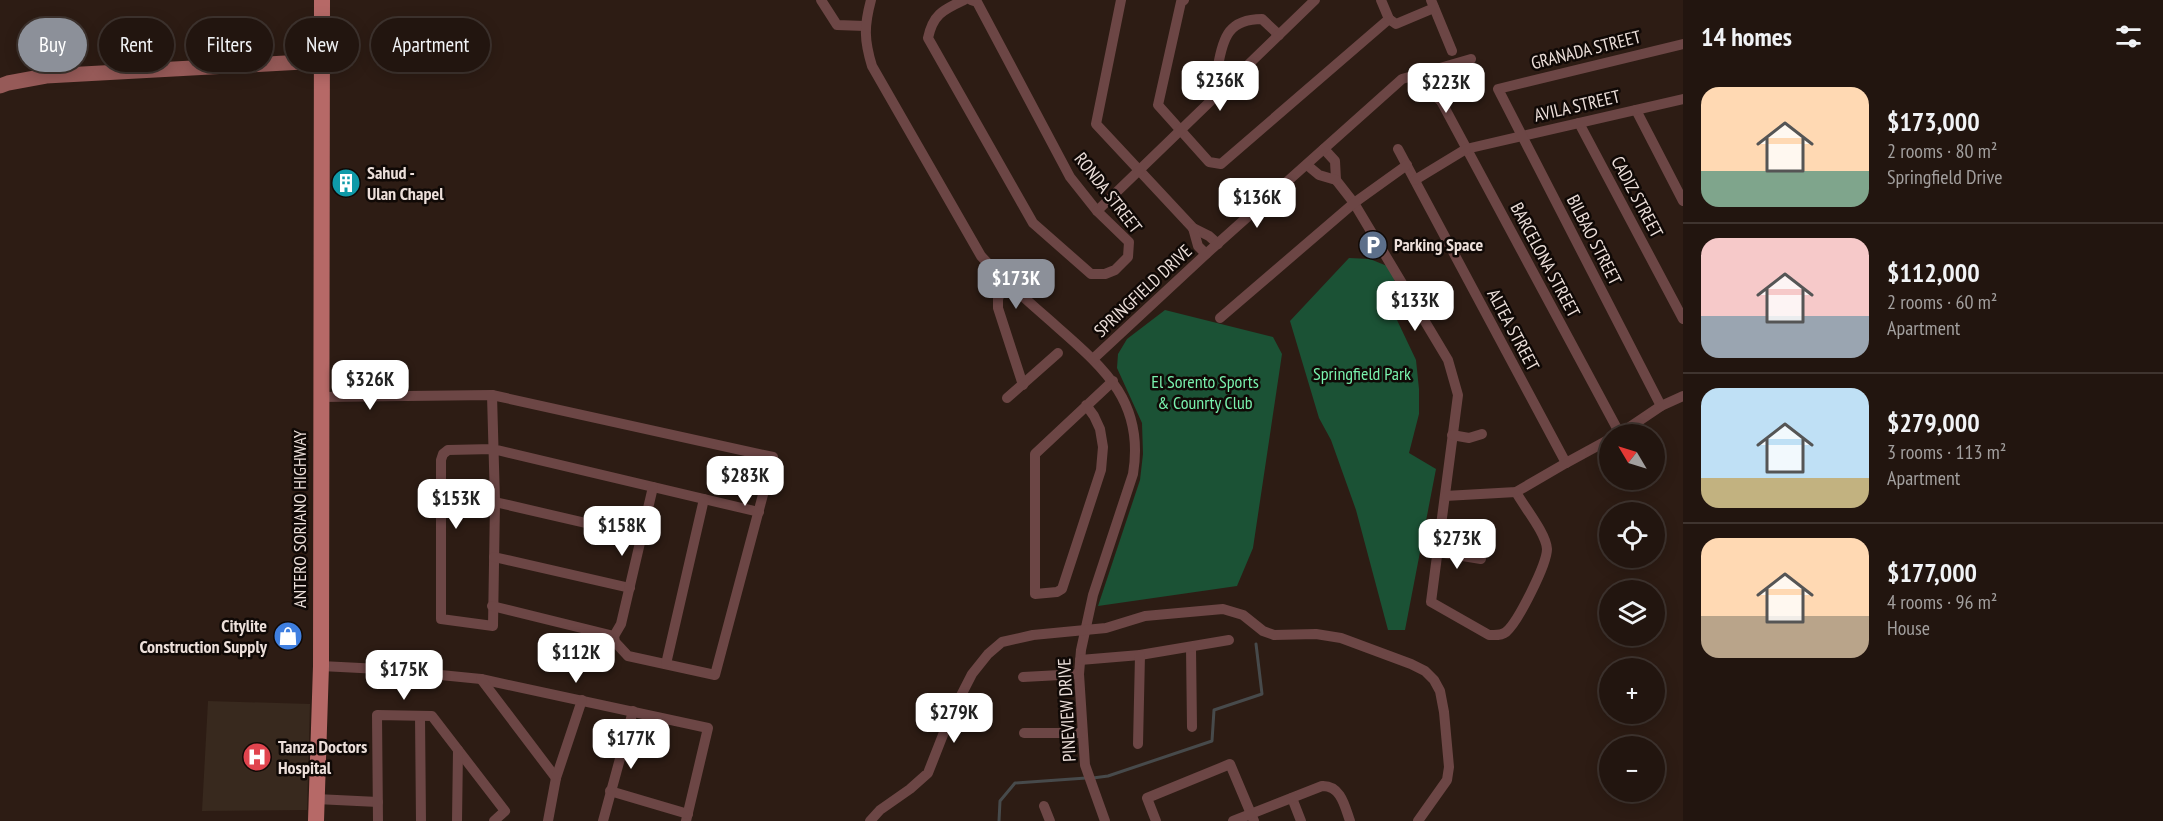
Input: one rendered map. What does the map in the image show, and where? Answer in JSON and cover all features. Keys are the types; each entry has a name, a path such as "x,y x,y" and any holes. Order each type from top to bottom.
{"main road":[{"name":"ANTERO SORIANO HIGHWAY","path":"322,0 322,18"},
{"name":"ANTERO SORIANO HIGHWAY","path":"316,821 321,666 321,72"}],"street":[{"path":"821,0 837,25 865,26"},
{"name":"SPRINGFIELD DRIVE","path":"871,0 865,26 866,46 872,66 981,256 1005,281 1093,359 1113,381 1131,417 1136,459 1133,474 1093,595 1085,631"},
{"name":"RONDA STREET","path":"964,0 941,11 931,24 928,38 1033,223 1090,274 1105,274 1115,270 1128,257 1129,242 1098,211 1070,177 977,2 971,0"},
{"path":"1121,0 1096,124 1192,228 1209,236 1218,244"},
{"path":"1184,0 1181,2 1158,105 1209,162 1221,164 1389,19"},
{"path":"1098,211 1316,0"},
{"path":"1381,0 1389,19 1395,24 1433,4 1452,51"},
{"path":"1231,82 1218,66 1222,44 1229,32 1246,19 1262,19 1279,35"},
{"name":"GRANADA STREET","path":"1498,89 1683,44"},
{"name":"SPRINGFIELD DRIVE","path":"1093,359 1206,254 1402,79 1472,58"},
{"path":"0,86 8,82 46,76 285,63"},
{"name":"BARCELONA STREET","path":"1440,69 1445,88 1441,100"},
{"name":"BARCELONA STREET","path":"1423,73 1430,92 1441,100 1614,424"},
{"name":"BILBAO STREET","path":"1498,89 1661,406"},
{"name":"AVILA STREET","path":"1415,180 1466,149 1683,99"},
{"path":"1636,110 1683,201"},
{"name":"CADIZ STREET","path":"1579,123 1683,319"},
{"path":"1324,149 1335,161 1336,180 1354,203 1448,360 1458,394 1431,602 1489,635 1498,636 1507,631 1528,598 1545,562 1547,550 1545,541 1515,492"},
{"name":"ALTEA STREET","path":"1398,149 1566,462"},
{"path":"1307,165 1319,175 1336,180"},
{"path":"1220,318 1354,203 1407,165"},
{"path":"1192,228 1198,246 1206,254"},
{"path":"1005,281 998,299 998,308 1023,385"},
{"path":"1007,398 1058,353"},
{"path":"1086,405 1100,429 1103,447 1101,470 1062,589 1057,592 1035,594 1035,454 1086,405 1113,381"},
{"path":"320,397 492,395 773,458 715,675 628,656 615,642 614,636 621,624 653,487"},
{"path":"492,395 494,450 495,502 493,627 441,619 441,460 443,454 448,450 494,450 759,512"},
{"path":"1634,424 1661,406 1683,396"},
{"path":"1452,435 1469,438 1482,434"},
{"path":"1445,496 1515,492 1599,446"},
{"path":"666,664 704,499"},
{"path":"495,502 642,536"},
{"path":"1438,552 1481,559"},
{"path":"494,557 630,588"},
{"path":"492,606 614,636"},
{"path":"870,821 880,810 928,773 972,674 988,654 1002,642 1033,635 1106,628 1145,616 1223,609 1243,615 1263,631 1274,635 1292,633 1330,636 1411,664 1425,671 1434,680 1440,691 1449,767 1447,780 1418,821"},
{"name":"PINEVIEW DRIVE","path":"1085,631 1079,674 1085,765 1105,821"},
{"path":"1080,660 1140,656 1229,640"},
{"path":"1191,648 1192,727"},
{"path":"1138,744 1140,656"},
{"path":"321,666 482,679 708,728 687,817 610,792"},
{"path":"1023,677 1079,674"},
{"path":"482,679 556,778"},
{"path":"548,821 556,778 582,700"},
{"path":"603,821 633,711"},
{"path":"378,821 377,715 432,716 505,811 494,821"},
{"path":"420,716 421,821"},
{"path":"1024,733 1082,733"},
{"path":"457,821 458,750"},
{"path":"1156,821 1147,798 1230,764 1252,818"},
{"path":"1233,821 1252,818 1322,786 1328,786 1338,793 1350,821"},
{"path":"1292,798 1301,821"},
{"path":"316,799 378,802"},
{"path":"1044,806 1050,821"}],"shaded area":[{"name":"Tanza Doctors Hospital","path":"208,701 310,704 307,810 202,811"}],"green space":[{"name":"Springfield Park","path":"1349,258 1370,259 1392,268 1397,294 1397,320 1416,360 1419,389 1419,414 1409,453 1436,469 1405,630 1388,630 1356,510 1331,440 1319,418 1290,321"},
{"name":"El Sorento Sports & Counrty Club","path":"1165,310 1273,337 1282,354 1253,548 1237,586 1098,606 1140,480 1143,454 1142,423 1117,368 1118,354 1127,339"}],"waterway":[{"path":"1093,778 1108,776 1212,741 1214,710 1262,694 1256,644"},
{"path":"999,821 1000,801 1015,783 1086,778"}],"place":[{"name":"Sahud - Ulan Chapel","path":"346,183"},
{"name":"Parking Space","path":"1373,245"},
{"name":"Citylite Construction Supply","path":"288,636"},
{"name":"Tanza Doctors Hospital","path":"257,757"}]}
